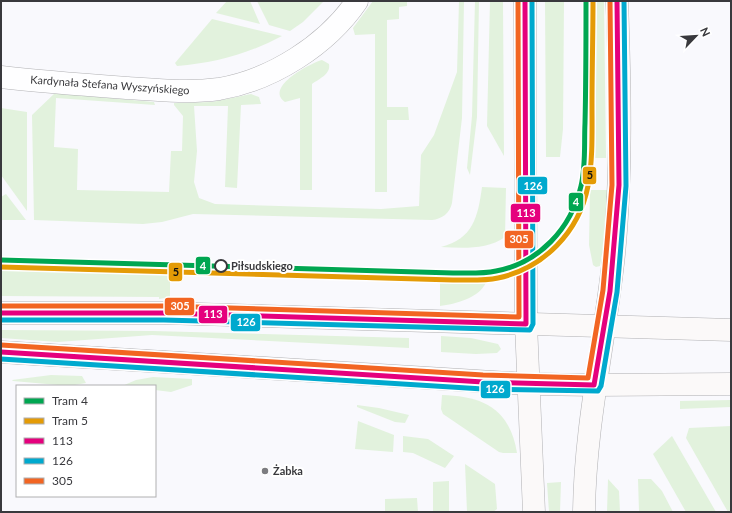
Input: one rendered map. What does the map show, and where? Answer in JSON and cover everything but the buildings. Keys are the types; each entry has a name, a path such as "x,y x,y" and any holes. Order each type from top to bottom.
{"main road":[{"path":"525,1 526,324 534,512"},
{"path":"584,512 585,466 594,386 605,326 614,254 619,185 618,1"},
{"path":"1,313 164,314 731,330"},
{"path":"1,352 528,384 594,386 731,384"}],"street":[{"name":"Kardynała Stefana Wyszyńskiego","path":"1,77 51,83 165,90 191,91 220,88 249,80 284,65 306,52 339,23 357,1"}],"green space":[{"path":"227,1 250,1 260,24 216,13"},
{"path":"257,1 324,1 303,22 290,31 269,25"},
{"path":"373,1 407,1 407,6 399,7 399,19 387,20 387,107 408,107 409,120 387,120 387,192 375,192 375,34 355,35 353,28"},
{"path":"459,1 464,1 462,118 452,203 447,213 442,217 432,220 193,214 162,222 143,224 34,220 32,115 55,93 154,102 155,105 56,98 54,147 78,149 77,190 169,192 171,151 182,151 183,116 174,103 212,102 251,94 259,97 261,104 241,105 237,188 225,187 228,106 194,106 197,151 194,182 199,198 215,204 381,209 419,206 421,155 434,135 457,72"},
{"path":"475,1 479,1 477,117 470,175 467,168 472,116"},
{"path":"490,1 503,1 504,156 487,126"},
{"path":"545,1 564,1 563,129 560,157 546,157"},
{"path":"592,1 604,1 606,158 590,158"},
{"path":"212,19 282,36 257,48 231,57 205,63 177,66 175,63"},
{"path":"322,60 329,64 328,71 324,76 312,84 312,190 300,190 300,98 285,102 280,96 280,90 292,76"},
{"path":"1,108 27,112 27,211 1,175"},
{"path":"482,187 506,188 505,237 482,246 466,248 441,247 460,238 472,225 476,217"},
{"path":"590,190 608,190 606,231 600,266 596,267 593,265 589,245"},
{"path":"6,194 26,220 1,220 1,197"},
{"path":"1,268 165,272 165,270 170,270 170,297 159,299 159,297 1,296"},
{"path":"440,279 484,280 486,282 483,288 473,296 460,302 440,306"},
{"path":"1,330 153,331 409,338 409,348 152,335 58,342 1,338"},
{"path":"441,336 471,338 498,344 501,349 497,353 476,354 441,352"},
{"path":"51,375 82,376 86,383 58,385 12,380"},
{"path":"153,377 192,379 192,385 171,392 156,390 156,385 124,385 136,380"},
{"path":"442,395 470,398 482,402 492,408 501,416 508,426 517,453 499,452 443,414 441,409"},
{"path":"731,400 731,407 680,409 680,401"},
{"path":"357,405 379,408 409,415 405,423 395,422 357,407"},
{"path":"358,421 394,435 393,452 355,449"},
{"path":"731,426 731,512 728,512 686,438 689,428"},
{"path":"403,436 428,439 454,456 445,468 413,453 403,452"},
{"path":"672,436 716,512 686,512 653,454"},
{"path":"465,464 495,484 497,509 493,512 467,512"},
{"path":"608,479 619,491 620,512 607,512"},
{"path":"638,479 651,479 662,491 673,512 639,512"},
{"path":"449,481 449,512 433,512 433,482"},
{"path":"561,482 560,512 549,512 547,483"},
{"path":"417,498 418,512 385,512 385,499"}],"tram line":[{"name":"4","path":"1,260 453,273 485,273 512,267 539,252 551,242 570,216 581,186 584,171 586,1"},
{"name":"5","path":"1,267 453,280 487,280 515,273 544,257 557,246 568,233 577,218 588,186 590,176 592,135 593,1"}],"transit line":[{"name":"305","path":"1,306 164,306 519,317 518,1"},
{"name":"113","path":"1,313 164,313 526,324 525,1"},
{"name":"126","path":"1,320 164,320 530,330 533,324 532,1"},
{"name":"305","path":"1,345 483,375 588,378 603,290 612,185 610,1"},
{"name":"113","path":"1,352 483,382 594,385 610,291 619,185 617,1"},
{"name":"126","path":"1,359 483,389 598,391 601,386 617,292 626,186 624,1"}],"place":[{"name":"Piłsudskiego","path":"221,266"},
{"name":"Żabka","path":"265,471"}]}
